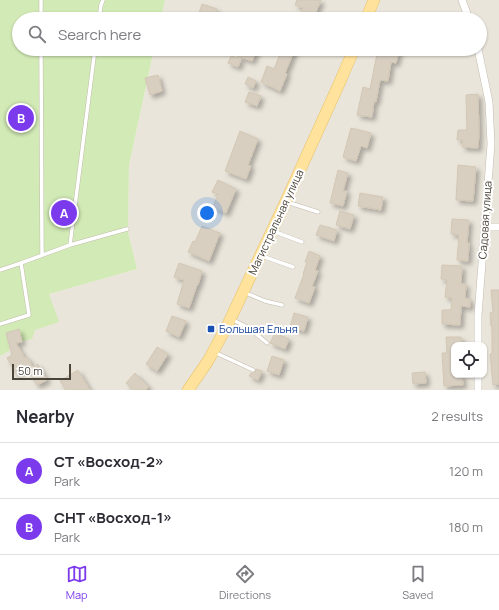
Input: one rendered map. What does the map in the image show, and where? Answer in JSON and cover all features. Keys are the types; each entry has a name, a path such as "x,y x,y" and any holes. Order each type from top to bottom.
{"main road":[{"path":"369,12 374,0"},
{"name":"Магистральная улица","path":"188,390 213,352 230,319 286,201 351,56"}],"street":[{"path":"462,0 466,12"},
{"name":"Садовая улица","path":"478,342 478,316 491,144 489,102 479,56"},
{"path":"485,227 499,227"},
{"path":"478,378 478,390"}],"lane":[{"path":"41,0 41,12"},
{"path":"100,12 103,0"},
{"path":"40,56 42,255"},
{"path":"70,245 94,56"},
{"path":"286,201 318,212"},
{"path":"0,270 70,245 127,229"},
{"path":"272,231 302,242"},
{"path":"260,255 293,267"},
{"path":"0,324 29,315 21,263"},
{"path":"243,292 265,301 282,305"},
{"path":"230,319 249,328 268,343"},
{"path":"213,352 253,370"}],"shaded area":[{"name":"Большая Ельня","path":"165,0 499,0 499,390 0,390 0,356 9,351 10,344 35,330 49,294 137,269 128,232 129,165 152,56 487,56 487,12 162,12"}],"green space":[{"path":"0,0 165,0 162,12 12,12 12,56 152,56 129,165 128,232 137,269 49,294 59,322 35,330 32,339 10,344 9,351 0,356"}],"building":[{"path":"297,0 321,0 316,12 302,12 303,8 295,5"},
{"path":"202,4 217,9 216,12 199,12"},
{"path":"231,56 241,59 238,67 228,63"},
{"path":"237,56 254,56 252,61"},
{"path":"279,56 292,56 280,91 261,82 267,66 274,69"},
{"path":"377,56 398,56 396,63 391,62 388,81 380,80 376,102 374,101 372,117 357,115 363,87 370,89"},
{"path":"158,75 162,91 150,95 145,78"},
{"path":"248,77 256,81 253,88 245,84"},
{"path":"249,92 261,96 257,106 245,102"},
{"path":"478,94 478,148 462,147 463,140 457,140 458,130 467,130 466,95"},
{"path":"351,128 371,133 367,148 361,146 356,161 343,157"},
{"path":"240,131 258,139 248,165 251,166 246,179 225,171"},
{"path":"458,165 476,167 473,201 456,200"},
{"path":"338,170 348,173 343,191 347,191 343,206 330,203"},
{"path":"218,180 236,189 226,213 213,207 218,194 212,192"},
{"path":"360,193 383,197 381,210 358,206"},
{"path":"340,211 354,215 350,229 336,225"},
{"path":"452,219 469,220 467,243 469,243 468,261 457,260 459,235 451,234"},
{"path":"320,225 337,230 334,241 316,235"},
{"path":"202,226 220,233 209,261 188,252 193,241 195,242"},
{"path":"309,251 320,256 315,270 318,271 312,286 315,287 309,303 295,298 304,274 307,262 305,262"},
{"path":"179,263 202,271 189,308 177,304 184,280 174,277"},
{"path":"442,265 462,266 461,284 466,284 465,298 470,299 470,307 461,306 460,325 442,324 442,310 451,310 452,298 445,297 447,280 441,279"},
{"path":"491,290 499,290 499,384 493,385 490,354 492,354 492,326 490,313 493,312"},
{"path":"294,313 308,317 304,331 290,327"},
{"path":"172,316 186,321 179,337 166,331"},
{"path":"19,329 22,342 16,343 25,358 27,357 33,367 38,364 47,380 37,385 27,367 16,374 7,358 12,355 6,333"},
{"path":"275,333 289,339 285,349 270,343"},
{"path":"446,337 461,337 462,342 451,342 451,378 462,378 463,385 444,386 442,353 447,353"},
{"path":"157,347 168,354 157,371 146,364"},
{"path":"272,356 284,360 279,375 267,371"},
{"path":"256,369 262,371 258,380 249,376 251,373 255,372"},
{"path":"78,370 90,390 66,390 60,381"},
{"path":"425,372 426,383 413,384 412,373"},
{"path":"135,373 149,387 146,390 134,390 126,383"}],"place":[{"name":"СНТ «Восход-1»","path":"21,118"},
{"name":"СТ «Восход-2»","path":"64,213"},
{"name":"Большая Ельня","path":"211,329"}]}
